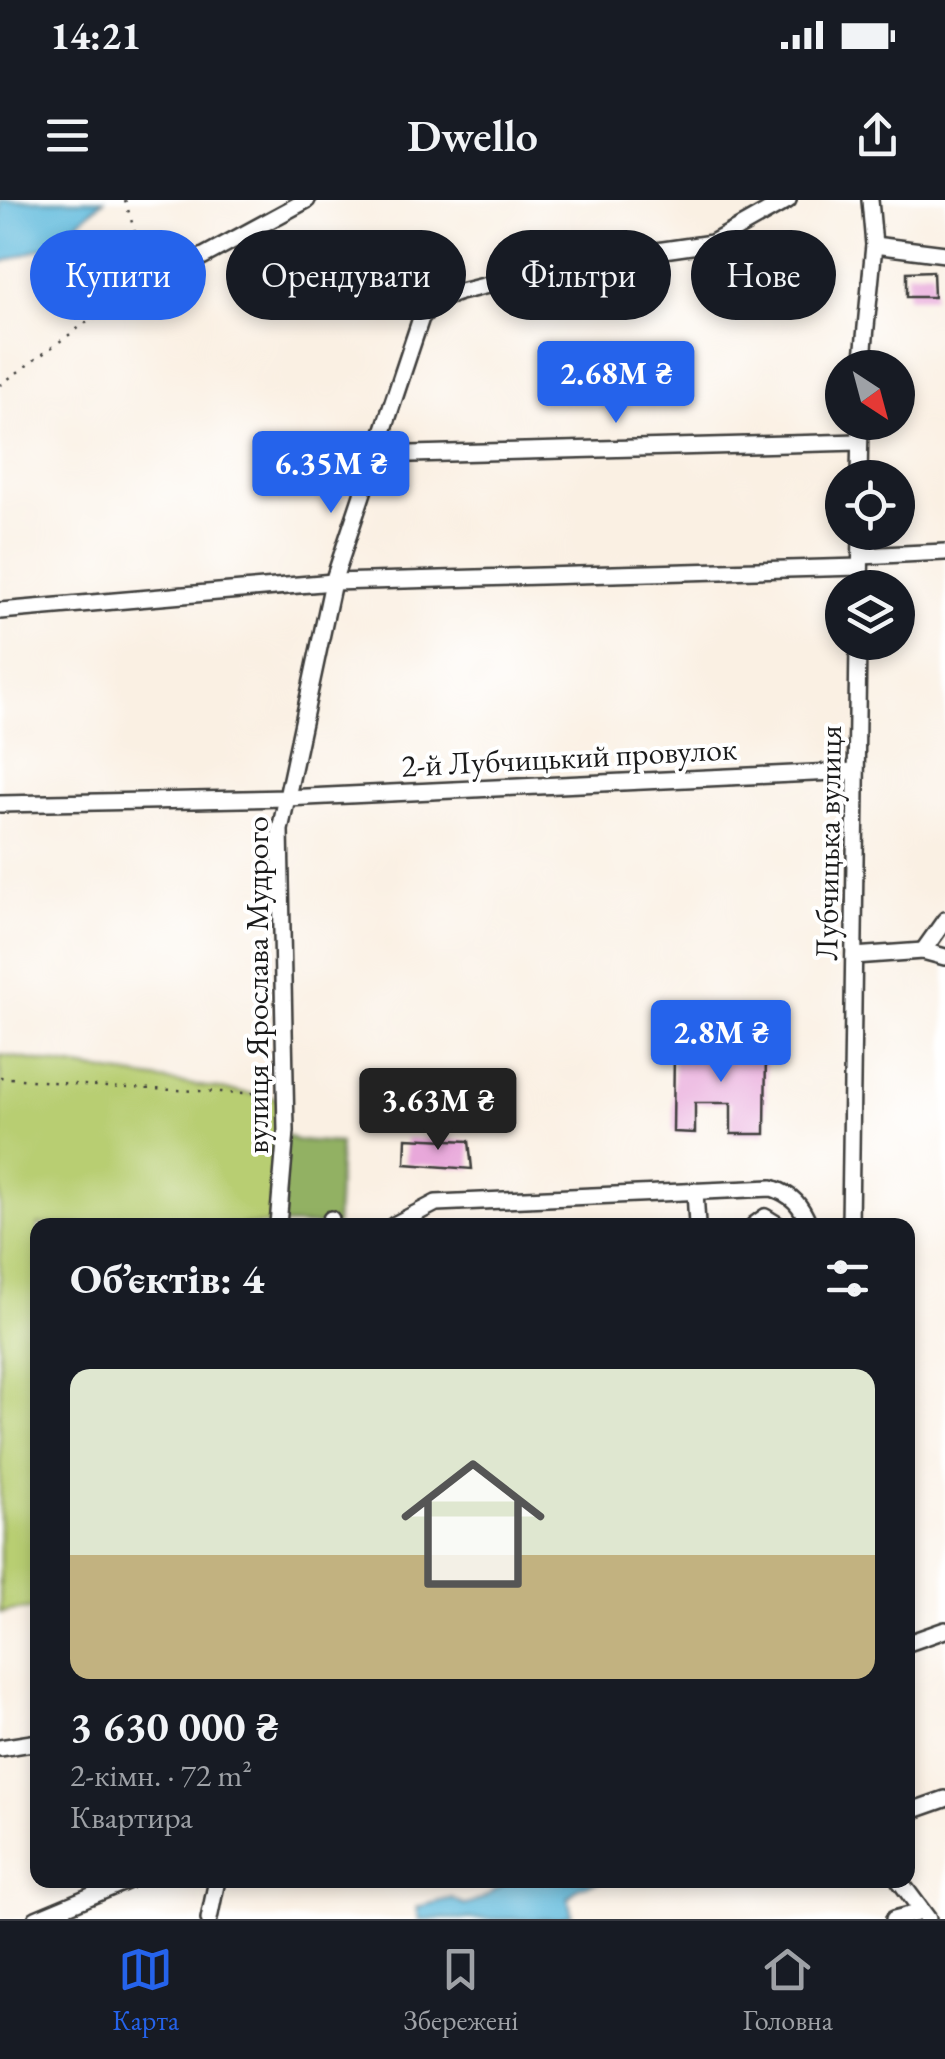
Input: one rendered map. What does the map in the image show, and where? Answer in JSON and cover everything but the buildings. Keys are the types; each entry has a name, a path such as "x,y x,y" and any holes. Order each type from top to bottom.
{"street":[{"path":"206,255 307,200"},
{"name":"вулиця Ярослава Мудрого","path":"278,1218 285,1094 280,830 333,582 421,318 436,301 580,262 712,243 788,200"},
{"path":"864,350 874,245 871,202"},
{"path":"874,245 945,254"},
{"path":"375,454 859,442 860,460"},
{"path":"861,550 861,570"},
{"path":"0,611 333,582 861,561 945,552"},
{"name":"Лубчицька вулиця","path":"850,1218 858,660"},
{"name":"2-й Лубчицький провулок","path":"0,804 286,798 855,771"},
{"path":"923,951 945,920"},
{"path":"854,956 923,951 945,957"},
{"path":"407,1218 436,1203 772,1188 788,1193 806,1218"},
{"path":"695,1191 697,1218"},
{"path":"915,1641 945,1630"},
{"path":"0,1748 30,1743"},
{"path":"915,1810 945,1799"},
{"path":"36,1919 110,1888"},
{"path":"209,1919 215,1888"},
{"path":"894,1919 925,1915 905,1888"}],"path":[{"path":"125,200 135,230"},
{"path":"0,385 91,320"},
{"path":"0,1078 106,1088 285,1094"}],"green space":[{"path":"0,1055 278,1098 270,1218 30,1218 30,1609 0,1612"},
{"path":"276,1131 296,1140 340,1143 336,1218 270,1218"}],"water":[{"path":"0,200 104,200 69,230 30,230 30,253 0,263"},
{"path":"498,1888 578,1888 568,1898 572,1915 559,1919 419,1919 417,1907 452,1898 465,1905"}]}
